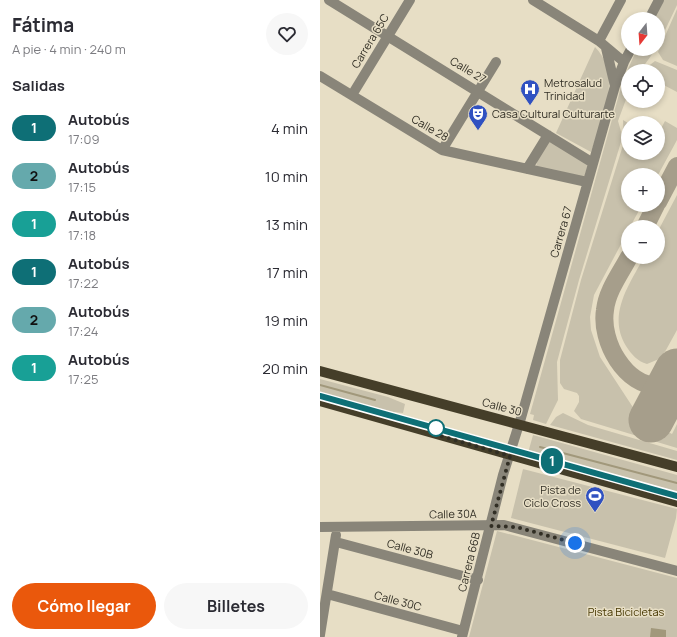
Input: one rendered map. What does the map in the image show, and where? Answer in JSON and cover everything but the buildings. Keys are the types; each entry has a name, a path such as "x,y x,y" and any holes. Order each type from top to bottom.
{"main road":[{"name":"Calle 30","path":"320,371 677,467"},
{"path":"320,401 677,502"}],"street":[{"name":"Calle 27","path":"329,0 479,91 548,136 593,163"},
{"name":"Carrera 65C","path":"352,95 410,0"},
{"path":"599,41 621,0"},
{"path":"653,12 659,0"},
{"path":"535,1 599,41 624,62"},
{"path":"606,48 615,86"},
{"name":"Carrera 67","path":"520,424 587,182 615,86 627,56"},
{"path":"442,150 496,62"},
{"name":"Calle 28","path":"320,76 442,150 587,182"},
{"path":"527,169 548,136"},
{"name":"Carrera 66B","path":"463,634 510,456 520,424"},
{"name":"Calle 30A","path":"320,527 516,527 677,571"},
{"path":"320,634 336,542 337,527"},
{"name":"Calle 30B","path":"336,542 478,580"},
{"name":"Calle 30C","path":"327,594 463,634"}],"green space":[{"path":"664,0 677,0 677,5 665,30 665,12 658,12"},
{"path":"677,9 677,66 663,60 660,56 665,56 665,36"},
{"path":"595,47 603,58 608,71 609,84 608,98 591,152 556,133"},
{"path":"634,56 651,56 645,64 630,64"},
{"path":"655,61 662,64 651,64"},
{"path":"665,65 677,70 677,92 665,86"},
{"path":"621,87 621,108 623,108 618,121 621,132 621,142 579,280 557,362 558,400 546,424 533,420 534,415 530,414"},
{"path":"665,121 677,128 677,140 662,168 621,168 621,212 638,212 634,220 621,220 621,244 594,295 590,317 591,330 600,357 636,412 645,420 672,434 677,424 677,448 581,419 574,411 579,402 579,396 577,393 564,389 560,383 560,360 581,280 621,152 621,160 665,160"},
{"path":"548,138 588,162 584,180 536,167 539,152"},
{"path":"677,195 677,330 666,350 659,359 647,364 635,357 626,346 621,334 619,312 622,300 640,264 665,264 664,220"},
{"path":"320,379 388,397 405,404 403,413 385,411 320,393"},
{"path":"563,413 588,425 677,451 677,460 550,425 556,417"},
{"path":"533,435 677,475 677,493 528,453"},
{"name":"Pista de Ciclo Cross","path":"523,469 677,509 665,558 511,518"},
{"name":"Pista Bicicletas","path":"497,531 677,578 677,637 469,637"}],"shaded area":[{"path":"651,628 666,630 666,637 650,637"}],"waterway":[{"path":"320,385 375,400"},
{"path":"540,447 677,483"}],"taxiway":[{"path":"665,189 677,166"},
{"path":"648,220 652,212"},
{"path":"625,264 611,289 606,303 604,322 611,348 626,371 636,379 647,384 660,386 674,377"}],"runway":[{"path":"651,420 677,371"}],"bus line":[{"name":"1","path":"320,396 677,496"}],"place":[{"name":"Metrosalud Trinidad","path":"530,106"},
{"name":"Casa Cultural Culturarte","path":"478,131"},
{"name":"Pista de Ciclo Cross","path":"595,513"}],"route":[{"path":"436,428 434,434 510,456 503,475 491,526 504,525 516,527 575,543"}]}
